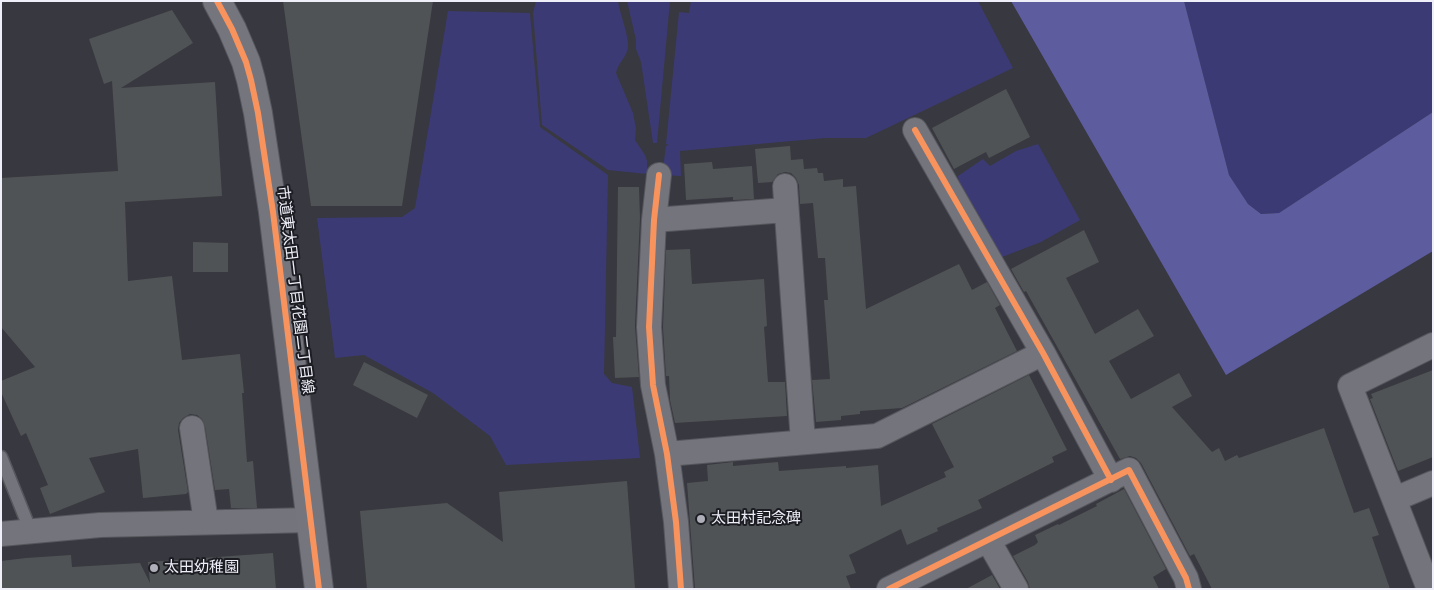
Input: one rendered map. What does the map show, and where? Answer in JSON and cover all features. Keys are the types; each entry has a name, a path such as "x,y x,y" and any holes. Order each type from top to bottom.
{"street":[{"name":"市道東太田一丁目花園二丁目線","path":"218,1 246,62 252,80 258,113 273,212 319,589"},
{"path":"915,130 1043,353 1111,480"},
{"path":"659,175 654,220 649,327 653,385 667,454 676,522 681,589"},
{"path":"785,186 803,442"},
{"path":"654,220 786,210"},
{"path":"1429,589 1350,386 1433,345"},
{"path":"667,454 876,436 1043,353"},
{"path":"192,428 206,522"},
{"path":"889,589 1129,470 1186,578 1189,589"},
{"path":"1395,499 1433,482"},
{"path":"1,534 100,525 312,520"},
{"path":"988,540 1016,589"}],"lane":[{"path":"1,457 31,532"}],"shaded area":[{"path":"536,1 618,1 628,48 616,73 633,113 636,129 635,140 645,155 647,174 608,170 542,125 533,13"},
{"path":"627,1 670,1 657,143 653,143 641,62 636,49 636,40"},
{"path":"691,1 978,1 1013,68 866,138 825,138 680,151 681,176 662,175 666,146 669,145 666,144 679,12 689,13"},
{"path":"1011,1 1184,1 1229,175 1248,204 1261,214 1279,213 1433,112 1433,251 1226,375"},
{"path":"1184,1 1433,1 1433,112 1279,213 1261,214 1248,204 1229,175"},
{"path":"448,11 530,13 540,127 608,175 604,374 612,383 632,387 640,458 506,465 490,436 433,393 364,355 335,358 317,218 402,217 415,208"},
{"path":"1038,144 1080,220 1041,242 1002,257 959,182 958,176 983,159 990,166 1016,151"}],"building":[{"path":"283,1 433,1 402,206 311,206"},
{"path":"172,10 193,43 121,88 215,82 222,196 125,202 128,281 172,276 182,360 240,354 247,462 253,461 257,508 231,508 229,489 215,490 205,426 202,419 197,415 190,414 179,423 178,430 188,492 186,494 143,498 138,449 89,458 105,492 50,514 40,488 48,485 26,433 21,436 1,392 1,381 35,367 1,327 1,178 118,171 112,81 104,84 89,39"},
{"path":"1006,89 1030,137 989,158 986,152 954,169 932,128"},
{"path":"790,146 791,160 803,159 804,169 817,168 818,173 823,173 824,181 843,179 843,187 856,186 866,309 959,264 972,290 987,282 1000,305 995,308 1017,351 902,408 860,411 860,414 841,416 841,420 816,422 812,380 830,379 824,300 828,300 825,258 818,258 813,203 800,204 799,185 791,173 778,174 772,182 758,183 755,149"},
{"path":"712,162 713,169 752,166 754,199 733,200 733,197 686,200 684,164"},
{"path":"618,187 639,187 640,218 635,326 639,377 615,378 613,337 616,337"},
{"path":"1084,230 1099,262 1066,278 1095,334 1138,309 1154,336 1109,361 1131,399 1179,373 1192,396 1172,407 1212,452 1219,448 1225,461 1237,455 1239,458 1324,428 1354,513 1369,508 1379,535 1372,537 1390,589 1212,589 1194,554 1190,556 1141,463 1136,458 1130,456 1120,459 1026,291 1024,292 1011,269"},
{"path":"193,242 228,243 228,272 193,272"},
{"path":"690,249 692,284 764,279 767,326 764,327 768,382 785,382 787,416 675,423 670,400 669,376 666,376 663,327 666,250"},
{"path":"364,362 428,395 417,418 353,385"},
{"path":"1433,370 1433,457 1398,471 1370,399 1373,398 1371,394"},
{"path":"1029,375 1067,450 1052,457 1054,462 978,500 982,508 937,528 938,531 907,545 901,529 849,555 856,573 846,576 851,589 695,589 687,483 708,481 707,465 733,462 733,466 778,462 779,471 878,465 881,506 946,477 944,472 954,467 932,424"},
{"path":"627,481 635,589 367,589 360,511 447,503 503,542 499,492"},
{"path":"1124,489 1166,569 1153,577 1159,589 1030,589 1013,556 1035,545 1038,542 1035,535 1097,506 1096,504"},
{"path":"273,553 276,589 1,589 1,561 71,555 72,567 140,563 150,583 148,562"},
{"path":"992,575 1000,589 966,589"}],"cycle path":[{"path":"217,1 232,29 246,62 258,113 273,212 319,589"},
{"path":"915,130 1043,353 1111,480"},
{"path":"659,175 654,220 649,327 653,385 667,454 676,522 681,589"},
{"path":"889,589 1129,470 1186,578 1189,589"}],"place":[{"name":"太田村記念碑","path":"701,519"},
{"name":"太田幼稚園","path":"154,568"}]}
